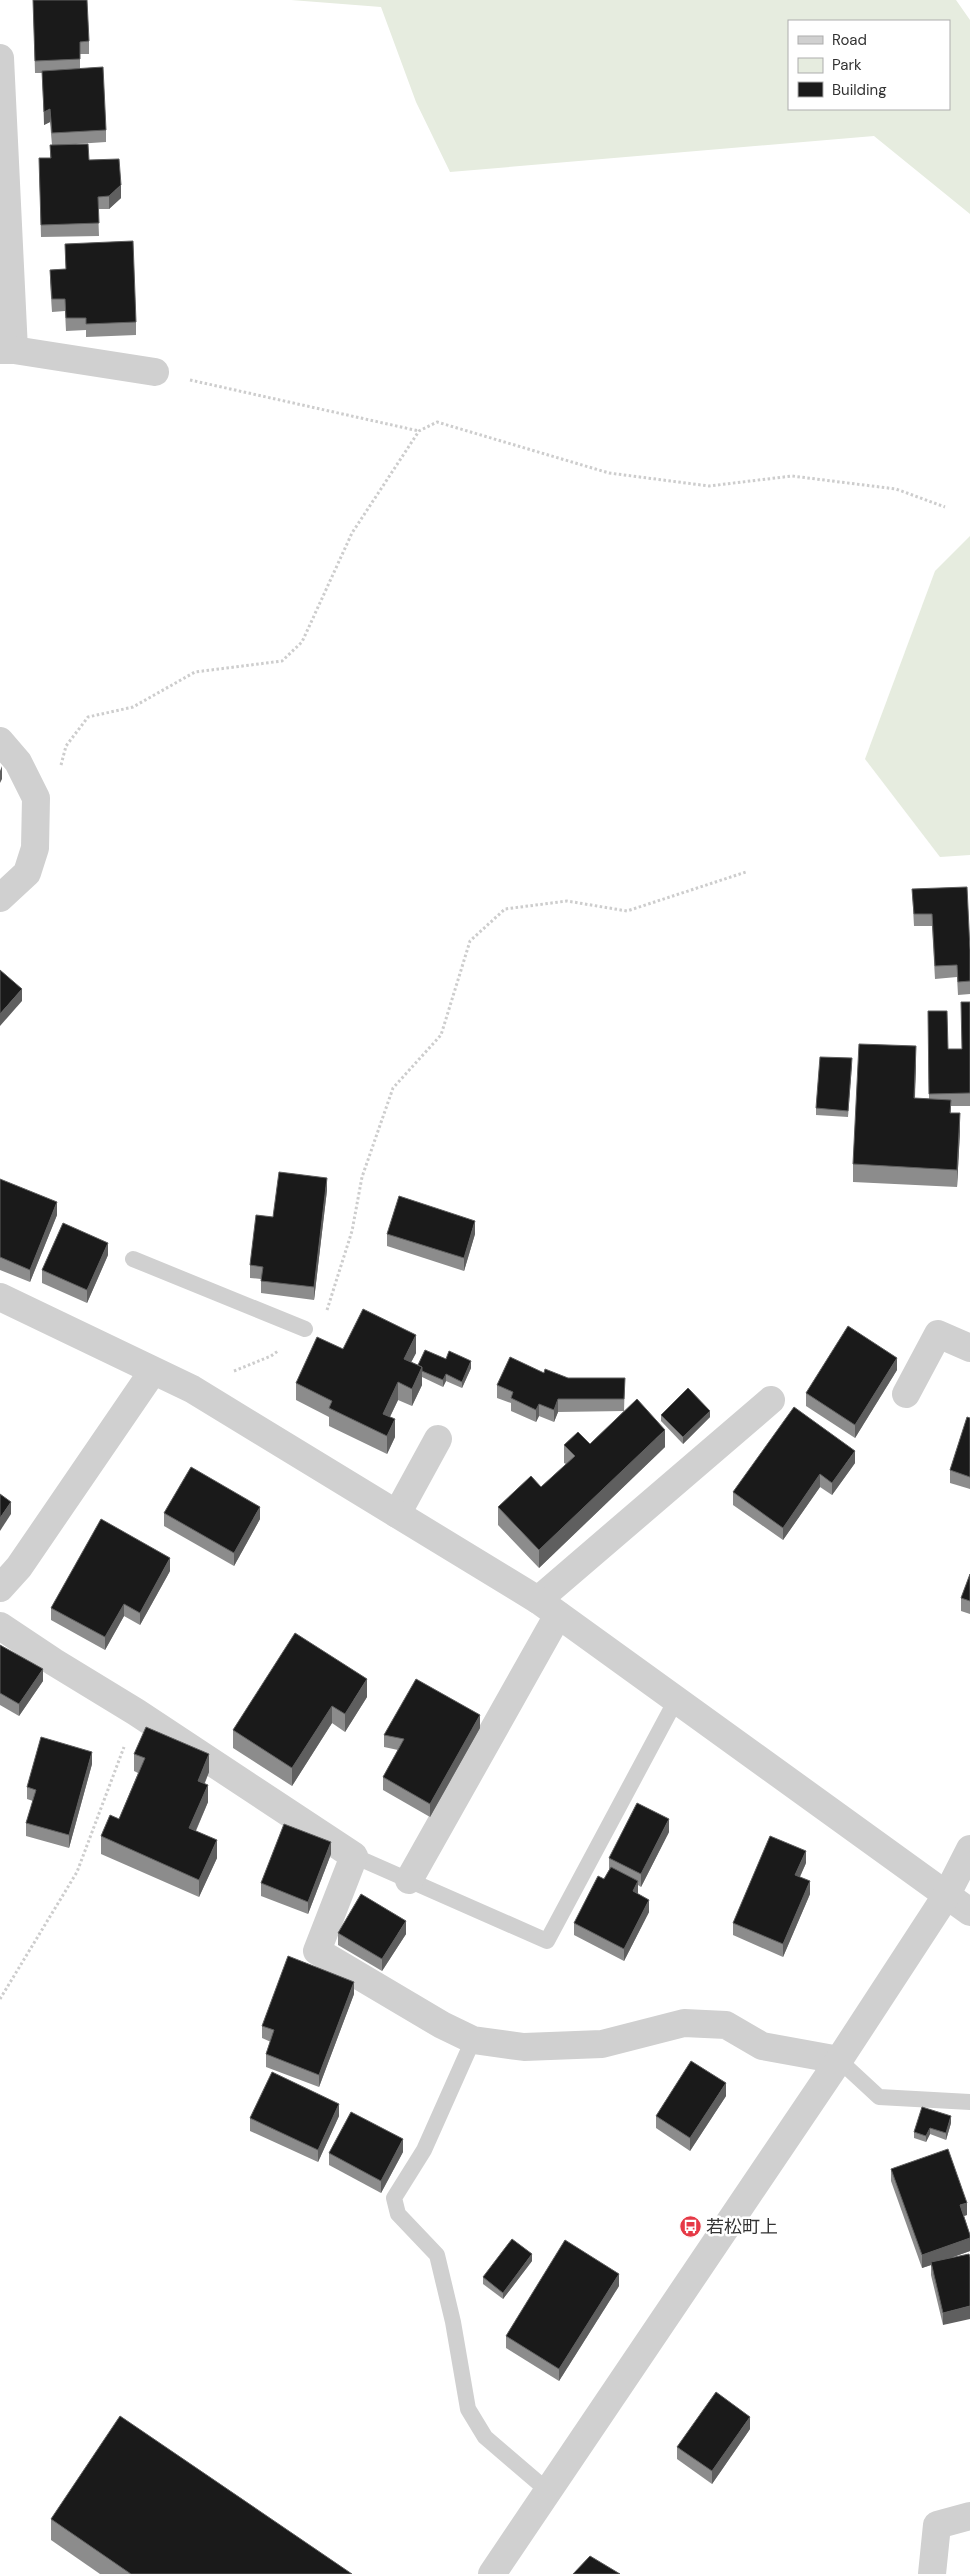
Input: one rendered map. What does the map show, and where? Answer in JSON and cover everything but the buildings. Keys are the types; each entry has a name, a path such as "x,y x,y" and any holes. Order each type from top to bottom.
{"street":[{"path":"0,58 7,350 155,372"},
{"path":"0,741 18,762 36,798 36,818 35,848 27,873 0,898"},
{"path":"0,1297 192,1389 548,1607 970,1912"},
{"path":"906,1394 938,1334 970,1348"},
{"path":"0,1588 19,1567 153,1371"},
{"path":"409,1880 548,1607 771,1400"},
{"path":"398,1514 438,1439"},
{"path":"0,1626 54,1662 136,1712 354,1856 317,1951 442,2024 473,2040 524,2047 602,2044 684,2023 726,2025 762,2046 839,2060"},
{"path":"492,2574 839,2060 946,1896 970,1849"},
{"path":"932,2574 937,2525 970,2516"}],"lane":[{"path":"133,1259 306,1330"},
{"path":"354,1856 547,1940 676,1700"},
{"path":"473,2040 424,2150 394,2198 398,2214 437,2255 453,2322 468,2409 485,2437 548,2492"},
{"path":"839,2060 879,2097 970,2102"}],"path":[{"path":"155,372 419,431"},
{"path":"58,772 66,746 88,717 133,707 195,672 282,661 302,642 352,533 419,431 437,422 609,473 708,486 792,476 896,489 945,507"},
{"path":"192,1389 271,1356 306,1330 329,1308 352,1231 362,1177 393,1088 442,1035 470,940 505,909 567,901 628,911 746,872"},
{"path":"0,1999 77,1872 136,1712"}],"green space":[{"path":"291,0 956,0 970,20 970,214 874,136 450,172 416,102 381,7"},
{"path":"970,536 970,855 940,857 865,759 935,571"}],"place":[{"name":"若松町上","path":"690,2227"}]}
